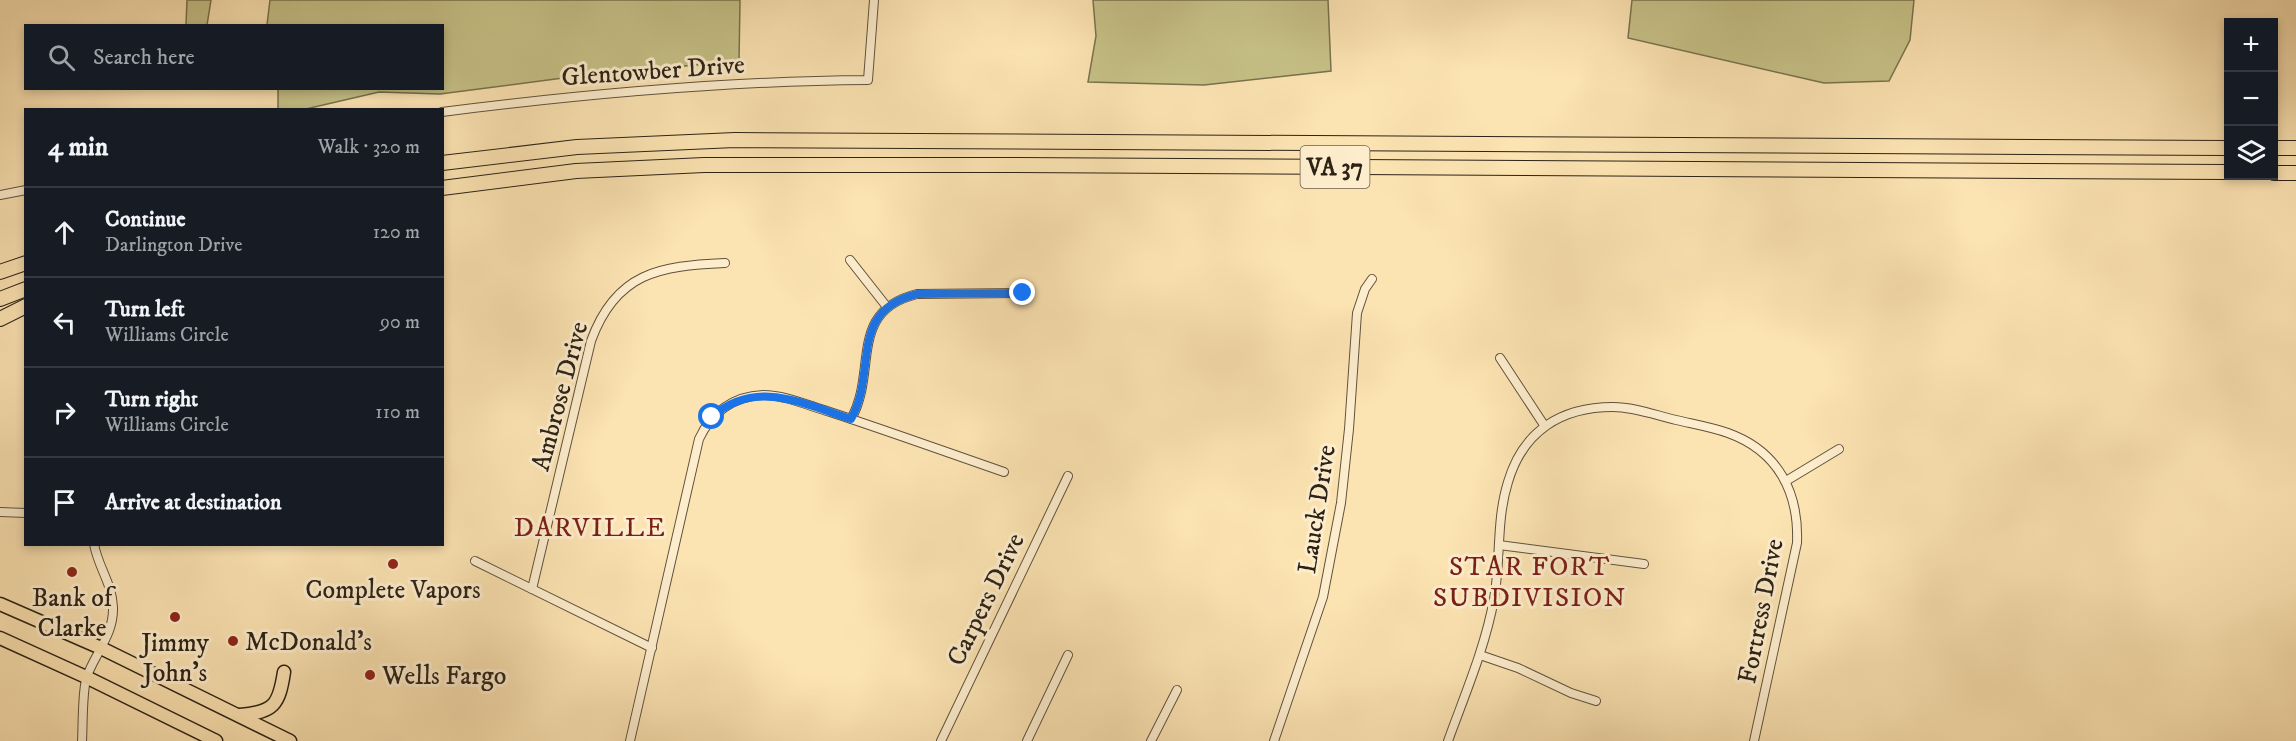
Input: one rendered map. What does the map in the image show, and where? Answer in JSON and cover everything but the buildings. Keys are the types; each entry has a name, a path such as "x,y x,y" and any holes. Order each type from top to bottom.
{"highway":[{"name":"VA 37","path":"444,163 577,147 735,140 2224,148"},
{"path":"2278,148 2296,148"},
{"name":"VA 37","path":"444,188 576,171 705,165 2224,172"},
{"path":"2278,173 2296,173"},
{"path":"0,267 24,261"},
{"path":"0,272 24,262"},
{"path":"0,299 24,290"},
{"path":"0,319 24,307"}],"main road":[{"path":"0,604 101,648 290,741"},
{"path":"0,638 86,677 216,741"},
{"path":"238,715 261,713 276,702 281,693 284,672"}],"street":[{"name":"Glentowber Drive","path":"444,111 649,90 868,80 874,0"},
{"path":"0,195 24,190"},
{"path":"850,260 887,307"},
{"name":"Ambrose Drive","path":"532,589 591,341 602,315 626,287 647,274 673,267 725,263"},
{"name":"Lauck Drive","path":"1274,741 1319,611 1335,542 1349,429 1357,313 1360,300 1372,279"},
{"path":"851,419 860,401 871,331 879,315 887,307 903,298 917,294 1023,293"},
{"path":"1500,358 1544,425"},
{"path":"630,741 699,439 712,417 728,405 763,395 785,398 1004,472"},
{"name":"Fortress Drive","path":"1448,741 1480,655 1494,598 1504,498 1513,466 1526,444 1544,425 1560,417 1595,408 1633,409 1743,439 1764,454 1786,481 1795,507 1798,527 1797,543 1754,741"},
{"path":"1786,481 1839,449"},
{"name":"Carpers Drive","path":"940,741 1068,476"},
{"path":"0,512 24,513"},
{"path":"1499,545 1644,564"},
{"path":"82,741 86,677 112,622 113,602 109,583 95,546"},
{"path":"475,561 652,648"},
{"path":"1480,655 1518,668 1571,693 1596,701"},
{"path":"1027,741 1068,656"},
{"path":"1151,741 1177,690"}],"shaded area":[{"path":"187,0 211,0 207,24 186,24"},
{"path":"270,0 740,0 739,61 586,75 440,94 379,92 310,108 278,108 278,90 444,90 444,24 267,24"},
{"path":"1093,0 1328,0 1331,71 1204,85 1088,82 1096,36"},
{"path":"1632,0 1914,0 1910,40 1889,81 1824,83 1628,38"}],"place":[{"name":"Complete Vapors","path":"393,564"},
{"name":"Bank of Clarke","path":"72,572"},
{"name":"Jimmy John's","path":"175,617"},
{"name":"McDonald's","path":"233,641"},
{"name":"Wells Fargo","path":"370,675"}],"district":[{"name":"DARVILLE","path":"590,527"},
{"name":"STAR FORT SUBDIVISION","path":"1530,582"}],"route":[{"path":"712,417 739,400 763,395 785,398 851,419 860,401 873,324 879,315 895,301 917,294 930,293 1023,293"}]}
